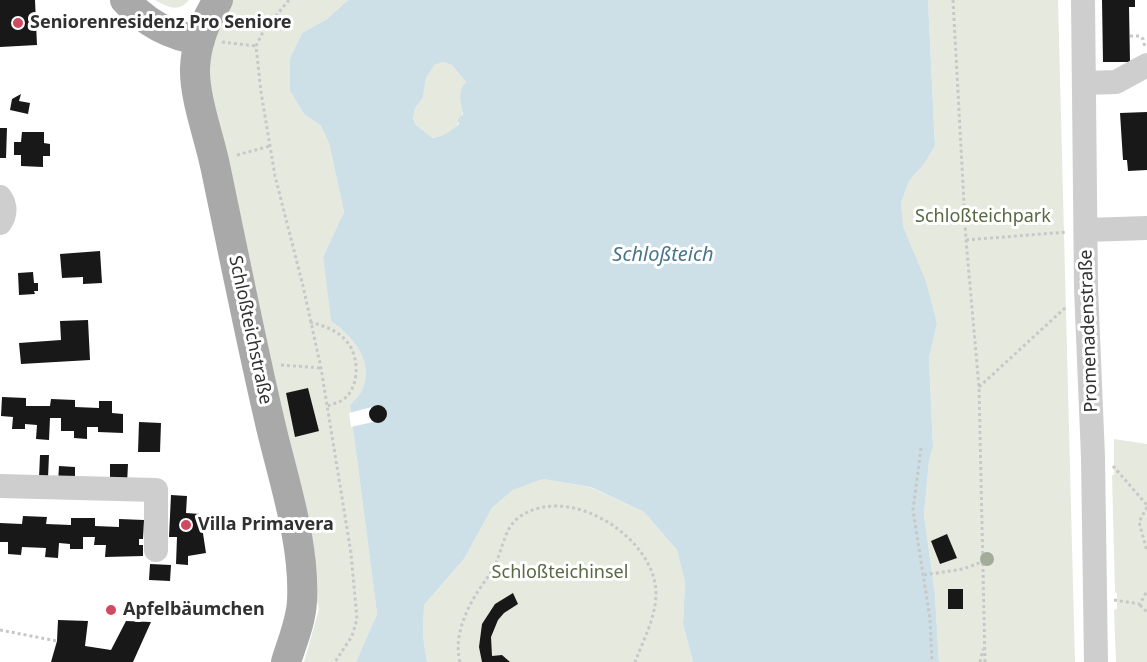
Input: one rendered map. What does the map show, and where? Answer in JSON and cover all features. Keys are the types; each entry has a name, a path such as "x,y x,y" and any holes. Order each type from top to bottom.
{"main road":[{"path":"125,0 133,9 163,29 179,37 200,40"},
{"name":"Schloßteichstraße","path":"218,0 204,22 195,67 197,88 299,548 302,600 300,618 286,662"}],"street":[{"name":"Promenadenstraße","path":"1083,0 1086,288 1094,457 1096,662"},
{"path":"1085,83 1116,82 1147,65"},
{"path":"0,197 5,207 0,223"},
{"path":"1086,230 1147,228"},
{"path":"0,486 156,490 156,550"}],"path":[{"path":"289,0 264,30 256,46 275,176 321,368 351,553 357,619 352,636 335,662"},
{"path":"953,0 966,240 979,387 985,662"},
{"path":"1130,36 1139,36 1143,39 1147,54"},
{"path":"200,40 256,46"},
{"path":"214,161 270,146"},
{"path":"966,240 1086,230"},
{"path":"979,387 1086,288"},
{"path":"310,322 332,329 349,343 355,362 357,375 354,387 342,401 328,406"},
{"path":"256,362 321,368"},
{"path":"921,448 914,510 930,619 932,662"},
{"path":"1094,457 1115,467 1147,506 1139,522 1147,551"},
{"path":"460,662 458,643 466,613 493,571 510,528 516,519 538,508 566,507 582,509 608,522 630,541 647,564 655,583 655,606 648,631 635,662"},
{"path":"924,575 963,569 982,562"},
{"path":"1140,604 1147,591"},
{"path":"1095,598 1140,604 1147,612"},
{"path":"0,630 57,641"},
{"path":"980,662 984,644"}],"green space":[{"path":"155,0 189,0 173,8"},
{"path":"216,0 348,0 327,19 302,33 290,58 290,91 304,114 321,126 329,143 344,212 323,257 331,321 347,334 359,350 366,369 362,390 350,405 377,614 356,662 304,662 319,609 267,386 196,46"},
{"name":"Schloßteichpark","path":"928,0 1058,0 1075,662 939,662 935,594 924,515 929,461 933,447 929,358 937,324 902,227 901,203 909,181 924,164 935,146"},
{"path":"443,62 452,65 466,82 463,110 461,118 452,131 433,138 416,125 413,119 415,108 423,98 426,78 433,65"},
{"path":"1114,439 1147,444 1147,662 1116,662 1114,610 1117,609 1117,593 1115,592 1112,475 1114,475"},
{"name":"Schloßteichinsel","path":"543,479 590,487 644,512 677,550 685,582 683,624 693,662 427,662 423,636 424,605 464,559 492,508 513,490"}],"water":[{"name":"Schloßteich","path":"348,0 928,0 935,146 924,164 909,181 901,203 903,227 926,282 937,324 929,358 933,447 929,461 924,515 935,594 939,662 693,662 683,624 685,582 677,550 644,512 591,487 543,479 513,490 492,508 464,559 424,605 423,636 427,662 356,662 377,614 350,405 362,390 366,369 359,350 347,334 331,321 323,257 344,212 329,143 321,126 304,114 290,91 290,58 302,33 327,19","holes":["443,62 452,65 466,82 461,94 463,114 458,119 459,124 453,129 433,138 416,125 413,119 415,108 423,98 426,78 434,65"]}],"pier":[{"path":"372,407 369,414 373,422 351,427 349,413"}],"building":[{"name":"Seniorenresidenz Pro Seniore","path":"0,0 35,0 37,45 0,47"},
{"path":"1102,0 1135,0 1135,7 1129,7 1130,62 1103,62"},
{"path":"21,94 19,101 30,103 28,114 10,110 12,99"},
{"path":"1147,112 1147,170 1128,171 1127,160 1123,160 1120,113"},
{"path":"0,128 7,128 6,158 0,158"},
{"path":"22,132 44,132 44,143 50,144 50,156 43,156 43,167 21,166 21,155 14,155 14,142 21,142"},
{"path":"100,251 102,283 83,284 83,277 62,278 60,254"},
{"path":"33,272 34,283 38,283 38,291 34,291 35,294 19,295 18,273"},
{"path":"88,320 90,360 21,364 19,343 61,340 60,321"},
{"path":"308,388 319,431 295,437 286,393"},
{"path":"2,397 26,398 26,406 50,406 51,399 75,400 75,407 99,408 99,401 112,401 112,413 123,414 123,433 98,432 98,427 87,427 87,439 74,438 74,431 61,431 61,418 50,418 49,440 36,439 37,425 25,424 25,429 12,429 13,417 1,416"},
{"path":"378,405 384,408 387,414 384,420 378,423 372,420 369,414 372,408"},
{"path":"139,422 161,423 160,452 138,452"},
{"path":"40,455 49,455 48,478 39,478"},
{"path":"110,464 128,464 127,484 110,484"},
{"path":"59,466 75,467 75,483 58,483"},
{"name":"Villa Primavera","path":"171,495 187,496 186,513 200,514 206,553 188,556 188,565 176,564 177,537 169,537"},
{"path":"23,516 47,517 46,524 71,525 71,518 95,518 95,526 119,527 119,519 144,520 143,539 139,539 139,545 143,545 143,556 105,557 106,545 94,545 95,537 83,537 83,549 70,549 70,544 59,543 58,558 45,557 46,548 22,547 21,555 8,554 8,542 0,542 0,523 22,524"},
{"path":"947,534 957,558 940,564 931,541"},
{"path":"150,564 171,565 170,581 149,580"},
{"path":"948,589 963,589 963,609 948,609"},
{"path":"513,593 518,604 498,620 491,637 492,656 502,655 510,662 482,662 479,647 482,624 495,604"},
{"path":"58,620 88,621 85,646 111,650 126,621 151,622 133,662 51,662 57,641"}],"place":[{"name":"Seniorenresidenz Pro Seniore","path":"18,23"},
{"name":"Villa Primavera","path":"186,525"},
{"name":"Apfelbäumchen","path":"111,610"}]}
